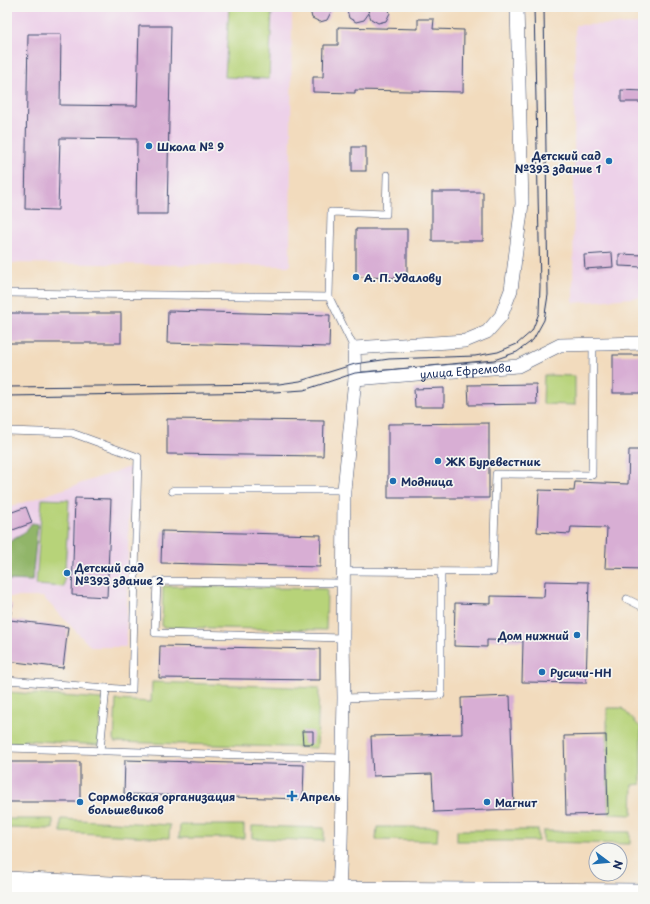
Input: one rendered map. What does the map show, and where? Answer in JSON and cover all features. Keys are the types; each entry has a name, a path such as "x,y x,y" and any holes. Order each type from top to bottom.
{"main road":[{"path":"7,882 152,893 308,894 339,892 533,895 643,894"}],"street":[{"path":"339,892 344,698 344,490 355,379 354,348 465,341 487,332 500,316 512,290 522,204 517,7"},
{"name":"улица Ефремова","path":"355,379 518,366 560,345 643,343"}],"lane":[{"path":"354,348 329,297 331,212 386,214 387,175"},
{"path":"7,293 329,297"},
{"path":"343,638 155,633 157,582 493,572 496,474 592,475 593,344"},
{"path":"7,430 72,433 138,457 132,690 7,680"},
{"path":"172,491 344,490"},
{"path":"344,698 441,695 440,573"},
{"path":"627,599 643,607"},
{"path":"100,751 106,688"},
{"path":"7,748 343,758"}],"shaded area":[{"name":"Школа № 9","path":"10,7 292,7 290,266 7,263 7,29"},
{"name":"Детский сад №393 здание 1","path":"643,24 643,297 573,303 575,25"},
{"name":"Детский сад №393 здание 2","path":"130,467 126,647 91,647 43,597 7,597 7,508"}],"green space":[{"path":"229,7 272,9 269,79 225,77"},
{"path":"544,375 575,376 575,405 543,404"},
{"path":"42,499 69,500 64,587 36,585"},
{"path":"32,523 38,524 32,581 7,580 7,543 23,534"},
{"path":"163,586 327,589 326,630 162,627"},
{"path":"152,682 319,688 317,748 114,742 116,700 151,702"},
{"path":"7,692 102,699 99,745 24,740 23,743 7,742"},
{"path":"607,708 622,708 641,728 641,784 633,785 632,815 608,814"},
{"path":"7,819 53,819 53,829 7,828"},
{"path":"61,819 170,825 169,838 61,832"},
{"path":"180,825 244,825 244,838 179,838"},
{"path":"252,826 324,828 324,841 252,838"},
{"path":"377,827 438,827 437,841 376,840"},
{"path":"457,830 538,830 538,841 457,841"},
{"path":"543,831 630,832 630,844 628,844 628,842 543,842"}],"building":[{"path":"312,7 330,7 331,12 327,20 320,22 312,18 310,10"},
{"path":"349,7 367,7 369,13 364,20 356,22 349,18 347,10"},
{"path":"370,7 388,7 390,13 386,21 378,23 371,19 368,11"},
{"path":"418,19 434,19 433,29 464,30 463,92 355,90 355,93 313,92 313,77 323,77 324,45 338,45 338,27 418,29"},
{"path":"139,26 171,26 167,214 136,214 137,139 60,138 58,210 25,209 28,34 61,34 60,105 137,106"},
{"path":"621,90 643,91 643,102 621,102"},
{"path":"352,147 366,147 366,171 352,171"},
{"path":"432,192 483,192 483,241 432,241"},
{"path":"356,229 407,229 407,278 356,277"},
{"path":"612,253 613,267 585,269 584,255"},
{"path":"619,254 643,255 643,267 619,266"},
{"path":"168,311 330,315 329,347 167,343"},
{"path":"7,313 121,313 121,343 7,343"},
{"path":"613,355 643,355 643,393 613,393"},
{"path":"536,384 537,404 469,405 468,385"},
{"path":"444,388 444,407 415,407 414,389"},
{"path":"167,419 324,421 323,456 167,454"},
{"name":"ЖК Буревестник","path":"489,423 489,498 388,498 388,424"},
{"path":"629,450 643,450 643,569 605,568 607,528 571,527 570,534 537,532 539,490 574,491 575,482 628,484"},
{"path":"75,498 111,499 107,597 72,595"},
{"path":"26,507 32,523 10,531 7,522 7,514"},
{"path":"162,531 321,535 320,567 161,563"},
{"path":"545,581 589,582 586,683 522,682 523,641 487,640 487,647 454,646 455,603 491,604 491,596 544,597"},
{"path":"7,604 12,604 10,620 68,627 63,668 7,661"},
{"path":"160,646 320,649 320,680 159,678"},
{"path":"510,696 514,809 434,812 432,774 373,776 371,736 462,734 461,698"},
{"path":"302,731 313,731 313,744 303,744"},
{"path":"606,735 608,814 566,815 564,736"},
{"path":"125,760 304,765 303,799 124,794"},
{"path":"7,762 80,762 80,802 7,802"}],"tram line":[{"path":"7,387 279,384 300,381 355,364 389,359 475,356 498,352 517,344 532,331 539,313 540,286 534,7"},
{"path":"7,396 274,392 304,390 355,373 494,360 517,352 533,340 544,320 548,295 544,7"}],"place":[{"name":"Школа № 9","path":"149,146"},
{"name":"Детский сад №393 здание 1","path":"609,161"},
{"name":"А. П. Удалову","path":"356,277"},
{"name":"ЖК Буревестник","path":"438,461"},
{"name":"Модница","path":"393,481"},
{"name":"Детский сад №393 здание 2","path":"67,573"},
{"name":"Дом нижний","path":"577,635"},
{"name":"Русичи-НН","path":"542,672"},
{"name":"Апрель","path":"292,796"},
{"name":"Сормовская организация большевиков","path":"80,802"},
{"name":"Магнит","path":"487,802"}]}
